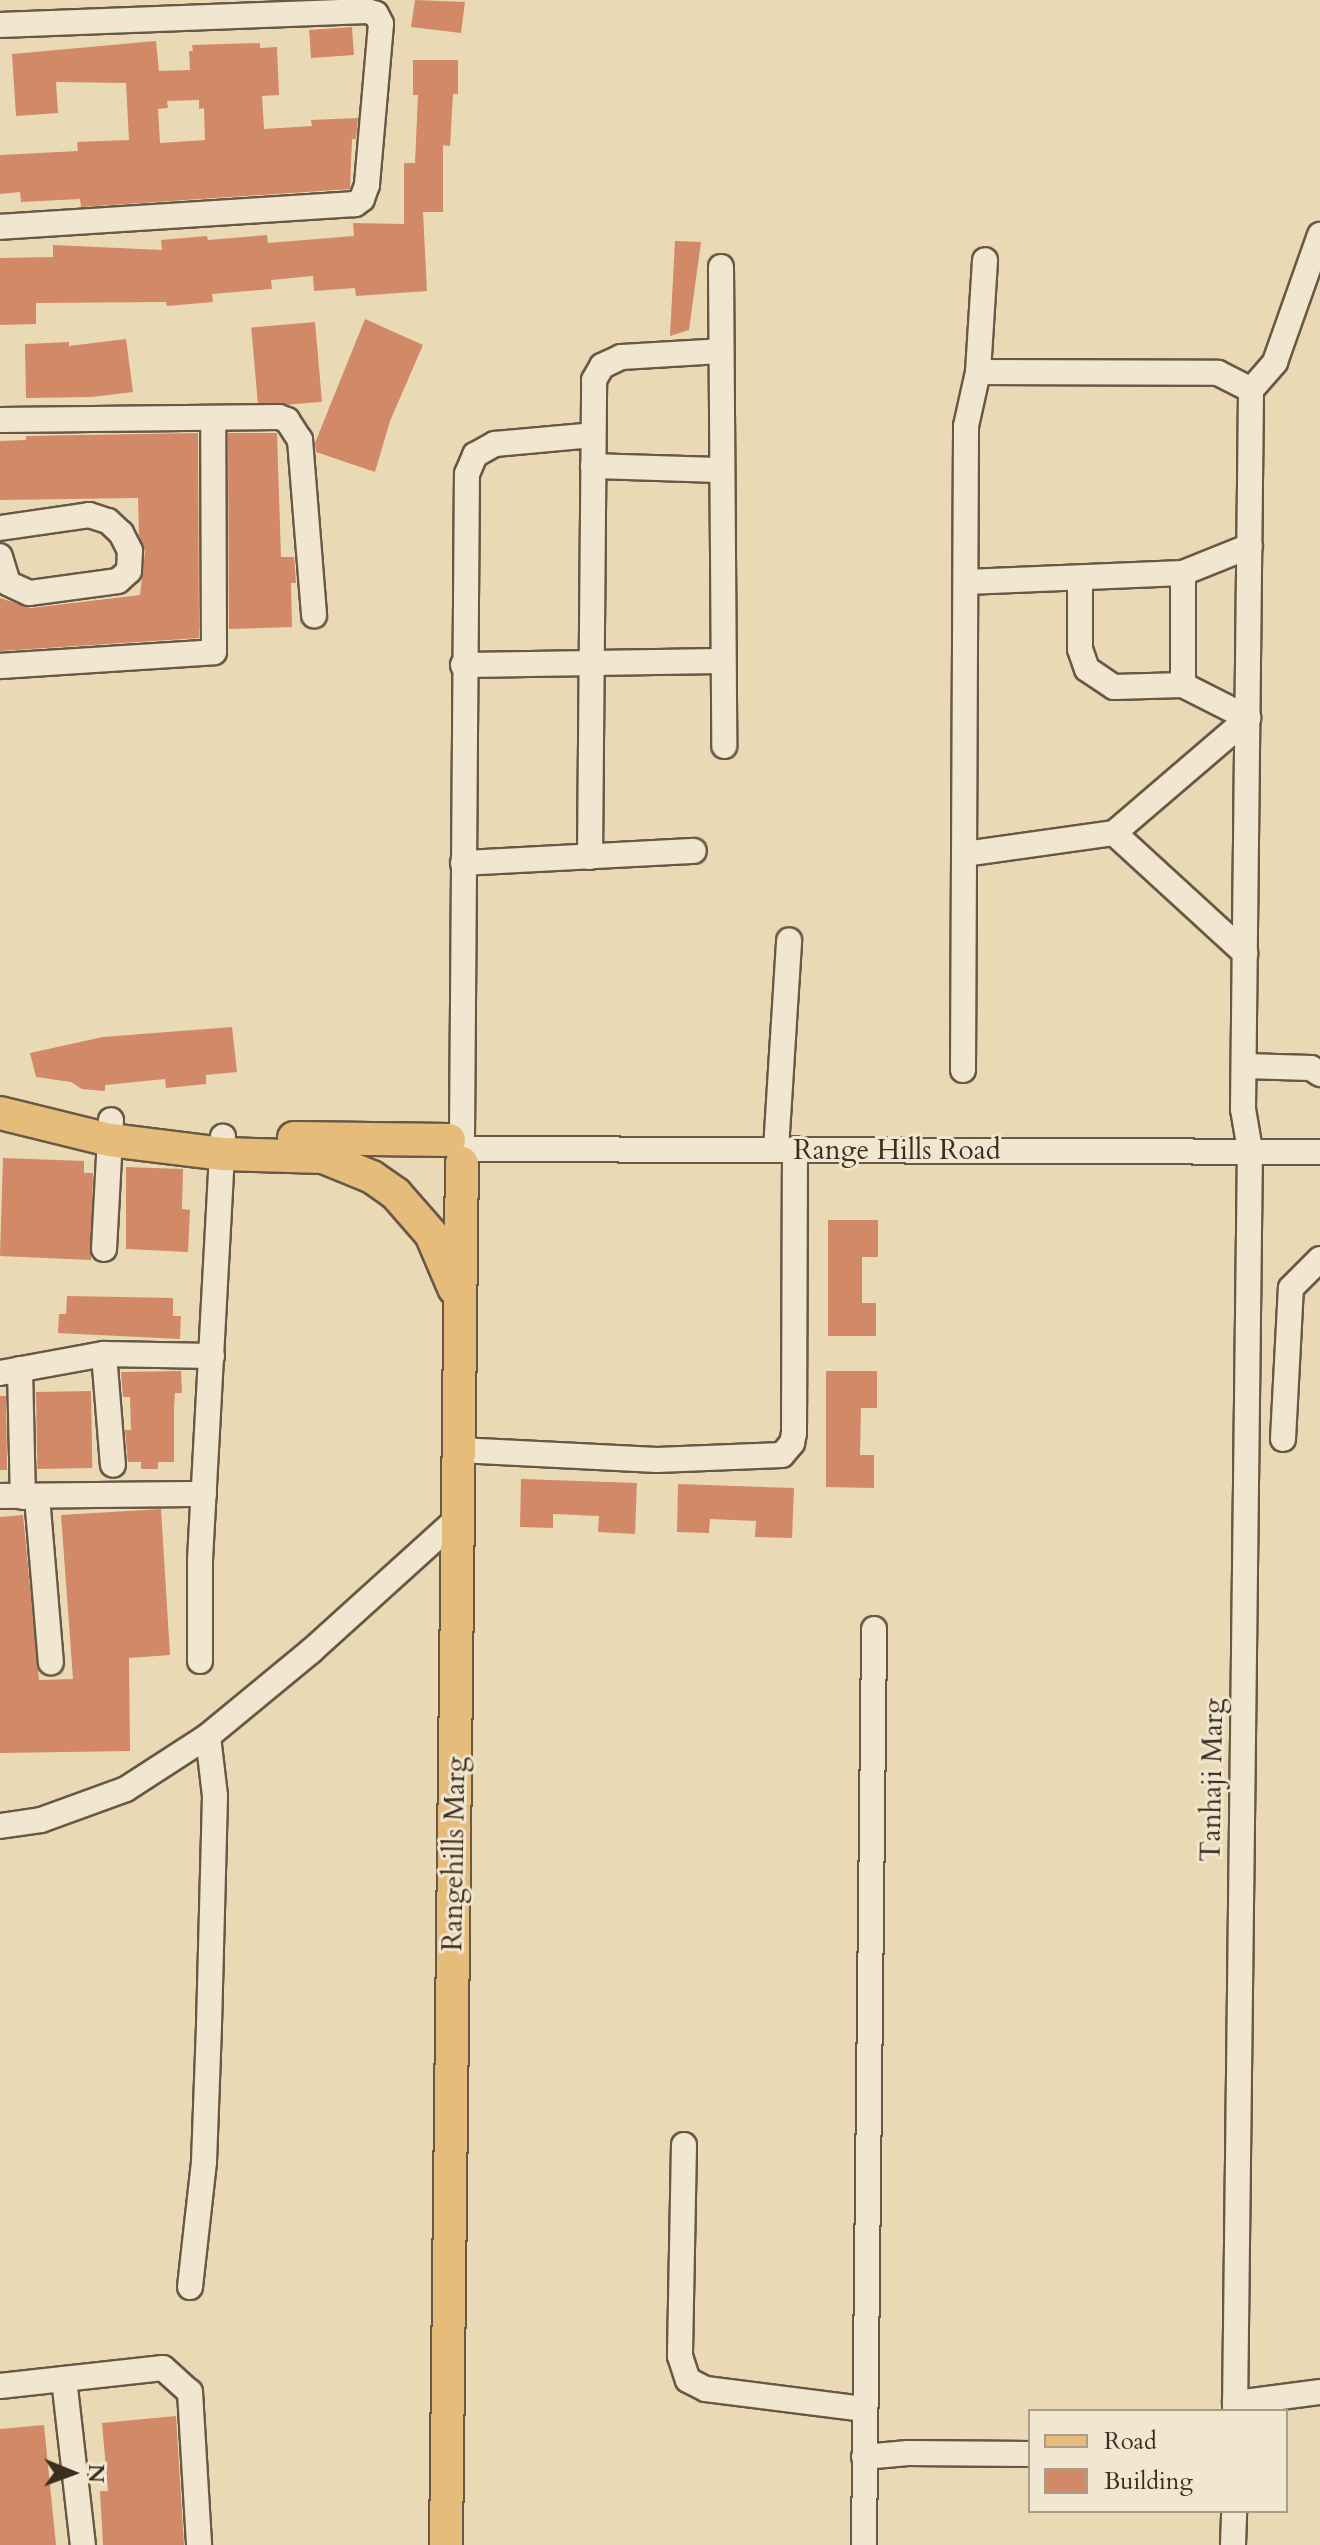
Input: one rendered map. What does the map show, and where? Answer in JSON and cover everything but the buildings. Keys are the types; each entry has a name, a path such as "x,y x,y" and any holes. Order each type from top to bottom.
{"main road":[{"path":"0,1092 73,1114 110,1130"},
{"path":"0,1113 222,1146 278,1138 459,1149"},
{"name":"Range Hills Road","path":"222,1146 323,1157 459,1149"},
{"name":"Rangehills Marg","path":"446,2545 459,1450 459,1149"},
{"path":"323,1157 372,1177 419,1217 440,1250 460,1306"}],"street":[{"path":"0,25 142,10 367,11 376,14 381,24 367,185 362,199 348,206 0,227"},
{"path":"978,372 1218,373 1251,390 1275,362 1320,235"},
{"path":"963,1070 966,426 978,372 985,260"},
{"path":"721,267 724,746"},
{"path":"590,857 594,380 602,366 621,357 721,351"},
{"name":"Tanhaji Marg","path":"1235,2407 1250,1150 1243,1109 1251,390"},
{"path":"0,420 279,417 297,431 314,615"},
{"path":"0,666 214,652 213,418"},
{"path":"459,1149 467,474 475,455 495,444 593,435"},
{"path":"593,466 722,470"},
{"path":"0,528 89,515 108,521 121,533 130,551 129,571 118,581 29,593 8,583 0,556"},
{"path":"966,582 1183,573 1250,546"},
{"path":"1183,573 1183,685"},
{"path":"965,854 1114,833 1248,718 1183,685 1114,687 1087,669 1080,649 1080,578"},
{"path":"463,665 723,661"},
{"path":"1114,833 1245,953"},
{"path":"463,863 694,851"},
{"path":"459,1450 657,1460 782,1455 792,1443 786,1149 789,940"},
{"path":"1244,1066 1311,1068 1320,1074"},
{"path":"104,1249 110,1130"},
{"path":"200,1661 204,1494 222,1146"},
{"name":"Range Hills Road","path":"459,1149 1320,1152"},
{"path":"1283,1439 1291,1288 1320,1259"},
{"path":"51,1662 20,1497 10,1371 104,1354 212,1356"},
{"path":"104,1354 113,1465"},
{"path":"20,1497 204,1494"},
{"path":"0,1826 41,1820 126,1789 208,1736 311,1651 458,1518"},
{"path":"864,2545 874,1629"},
{"path":"190,2287 204,2162 209,2025 215,1796 208,1736"},
{"path":"684,2145 680,2356 688,2380 706,2389 865,2409"},
{"path":"0,2386 163,2368 190,2392 199,2545"},
{"path":"64,2379 83,2545"},
{"path":"1235,2407 1320,2392"},
{"path":"864,2457 908,2453 1028,2454"},
{"path":"1233,2545 1234,2513"}]}
